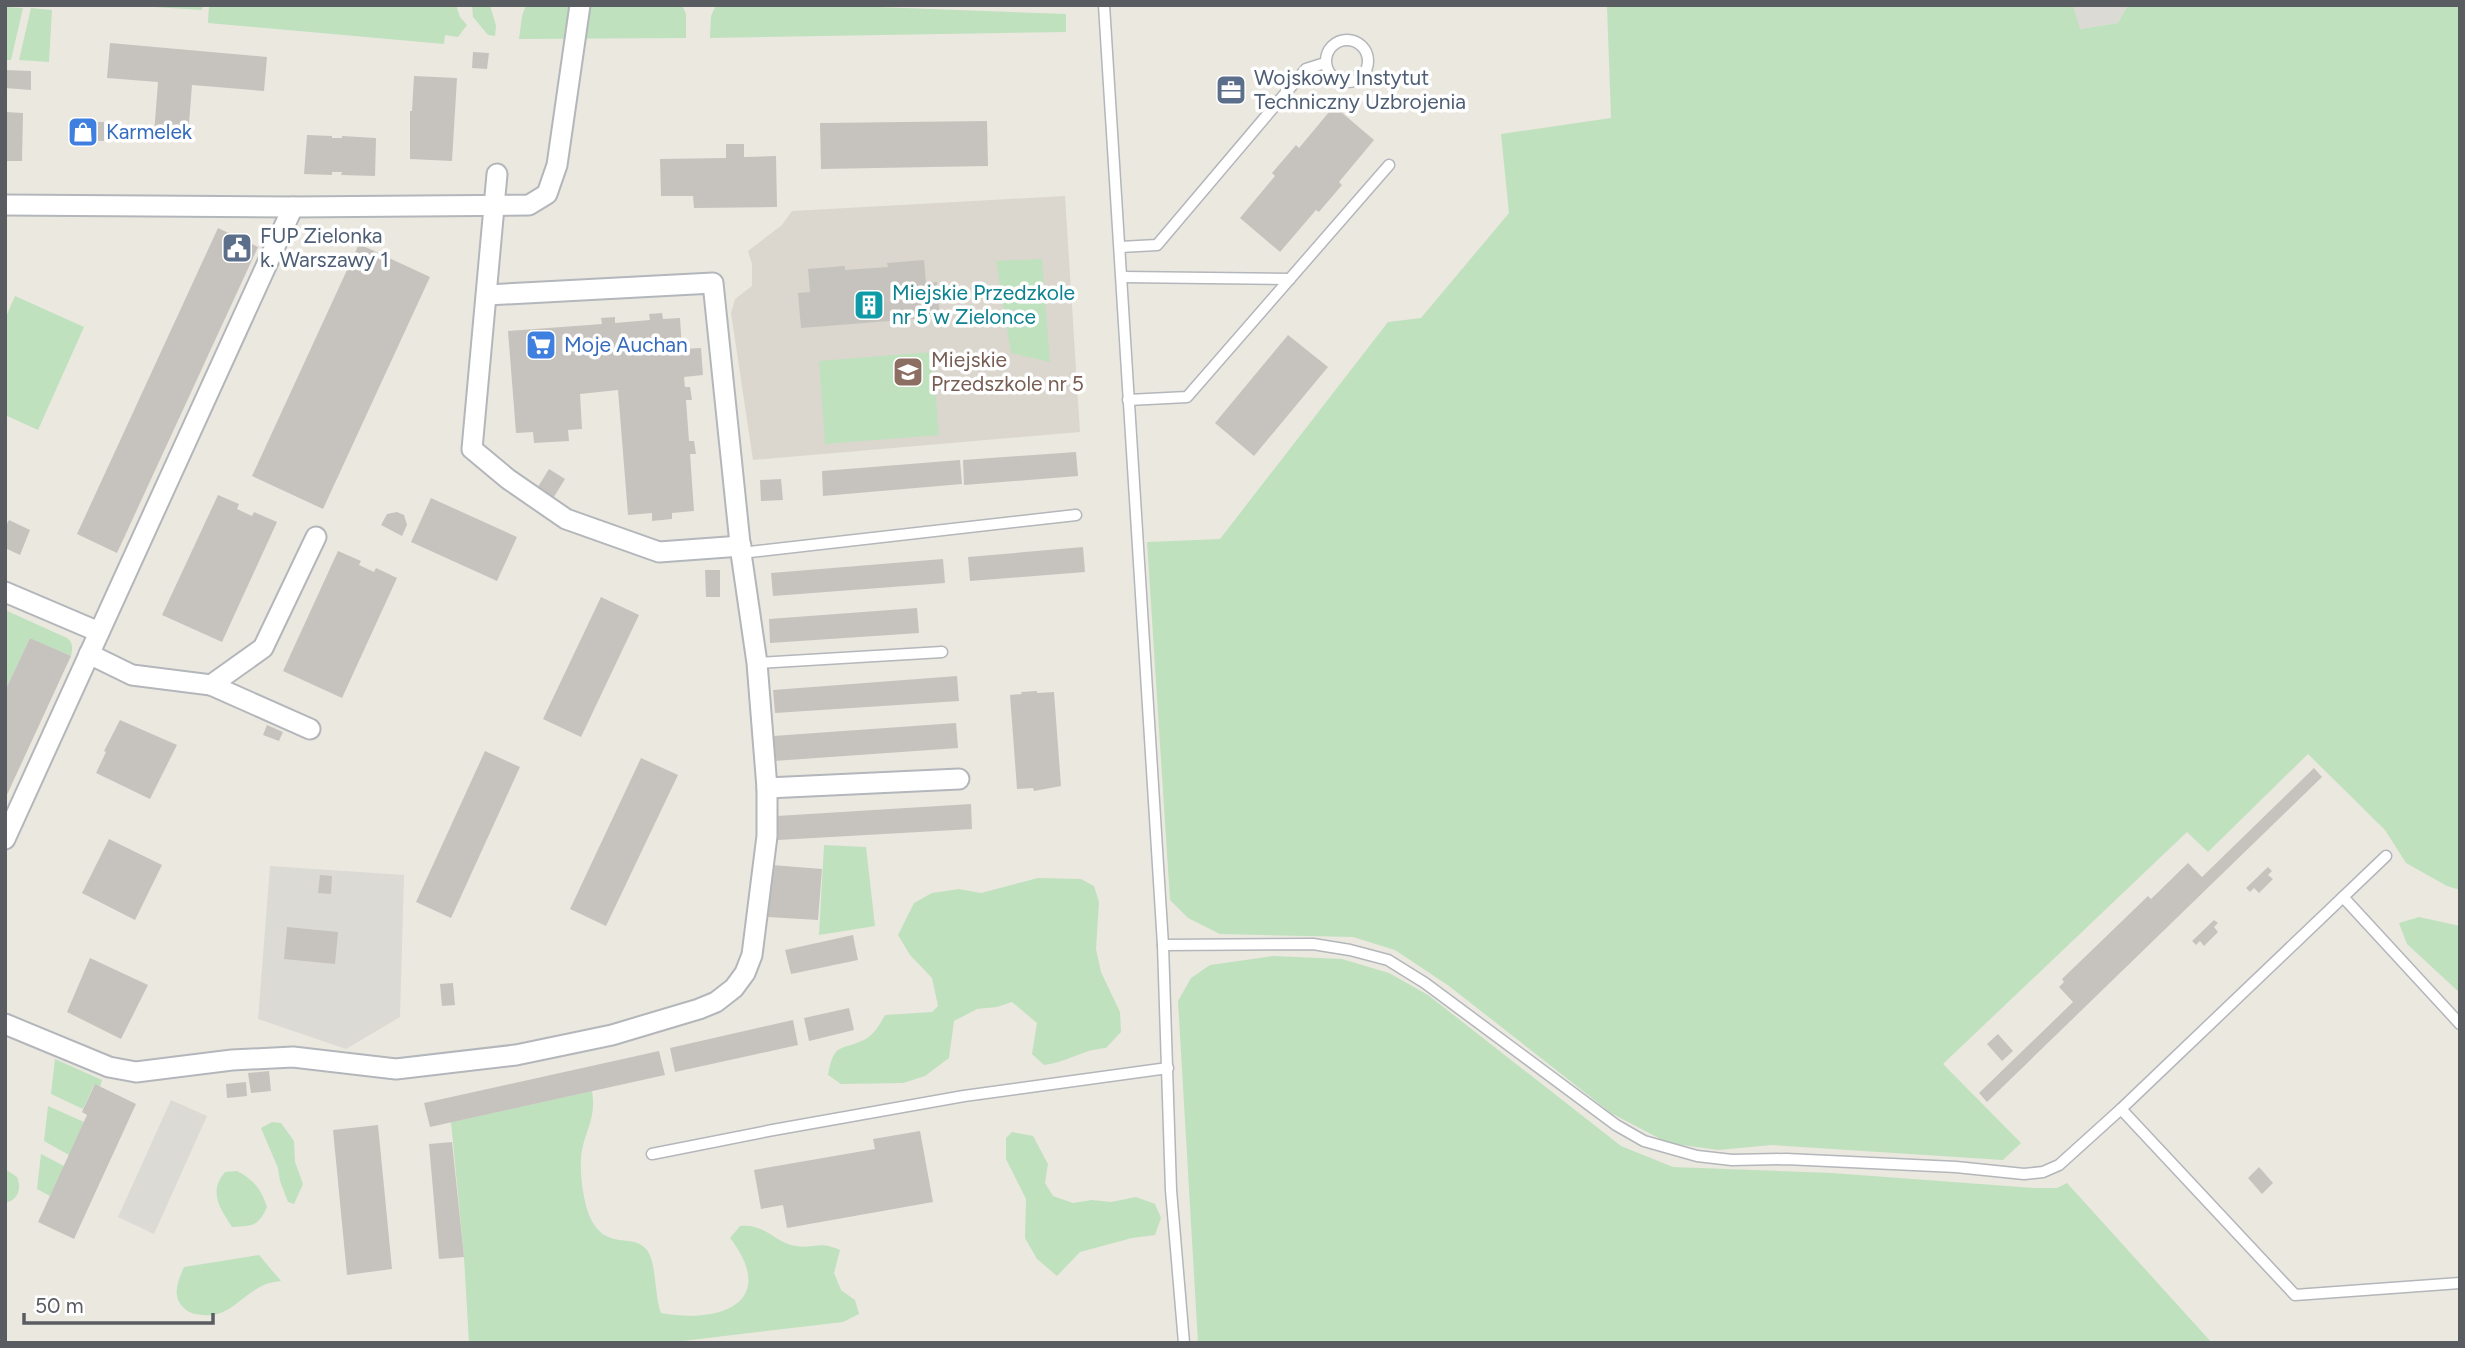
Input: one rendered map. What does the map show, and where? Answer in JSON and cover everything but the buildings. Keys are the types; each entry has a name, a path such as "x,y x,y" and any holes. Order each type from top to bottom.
{"street":[{"path":"5,205 293,208 529,205 547,194 557,164 580,5"},
{"path":"497,174 472,449 508,479 566,519 659,552 741,550"},
{"path":"5,839 293,208"},
{"path":"5,1024 109,1067 136,1072 232,1060 293,1057 396,1069 528,1052 612,1035 716,1002 734,988 745,972 752,955 767,836 767,788 757,663 741,550 713,283 487,295"},
{"path":"211,685 263,648 316,537"},
{"path":"5,592 99,632"},
{"path":"89,654 132,675 211,685 310,729"},
{"path":"767,788 960,779"}],"lane":[{"path":"1104,5 1163,945 1171,1190 1184,1343"},
{"path":"1343,40 1359,43 1368,58 1363,75 1349,83 1333,78 1325,63 1330,48 1343,40"},
{"path":"1120,247 1157,245 1306,69 1325,63"},
{"path":"1128,400 1187,397 1390,164"},
{"path":"1122,277 1290,279"},
{"path":"741,550 1076,515"},
{"path":"757,663 942,652"},
{"path":"1163,945 1313,944 1388,960 1425,983 1616,1125 1644,1141 1697,1156 1732,1160 1786,1159 2034,1173 2059,1165 2386,856"},
{"path":"2343,898 2460,1024"},
{"path":"652,1154 964,1096 1168,1068"},
{"path":"2121,1109 2295,1295 2460,1283"}],"shaded area":[{"path":"2073,5 2128,5 2118,23 2079,29"},
{"name":"Miejskie Przedszkole nr 5","path":"1065,196 1080,432 753,460 731,313 735,299 752,286 752,264 748,251 782,225 792,211"},
{"path":"270,866 404,875 400,1017 346,1049 258,1019"},
{"path":"171,1100 207,1116 154,1234 118,1217"}],"green space":[{"path":"122,5 203,5 202,10"},
{"path":"209,5 456,5 460,17 467,25 458,37 445,35 444,44 208,23"},
{"path":"472,5 490,5 496,26 495,36 488,35 473,17"},
{"path":"526,5 682,5 686,14 686,38 519,39"},
{"path":"716,5 825,5 1066,14 1066,32 710,38 711,16"},
{"path":"2073,5 2080,29 2118,23 2128,5 2460,5 2460,890 2447,886 2406,863 2385,830 2308,754 2208,852 2187,832 1943,1064 2021,1143 2003,1160 1772,1145 1718,1150 1668,1143 1611,1113 1449,986 1395,950 1353,937 1220,934 1188,918 1170,900 1147,542 1220,539 1388,322 1421,318 1509,213 1501,134 1611,118 1607,6"},
{"path":"5,7 23,8 11,60 5,60"},
{"path":"31,8 52,10 49,62 19,60"},
{"path":"1042,259 1050,362 1011,353 996,261"},
{"path":"15,296 84,327 38,430 5,415 5,319"},
{"path":"932,352 939,435 825,444 819,361"},
{"path":"5,610 67,638 72,648 71,656 30,638 5,691"},
{"path":"824,845 866,847 875,926 819,935"},
{"path":"1038,878 1081,879 1094,886 1099,902 1096,949 1101,972 1120,1012 1121,1032 1106,1048 1044,1065 1032,1054 1037,1023 1012,1002 977,1009 954,1021 949,1058 925,1076 903,1083 841,1084 828,1075 836,1052 868,1038 885,1015 932,1012 938,1006 932,978 910,955 898,935 914,903 932,893 959,889 981,893"},
{"path":"2419,917 2460,926 2460,993 2407,944 2399,923"},
{"path":"1273,956 1342,959 1389,973 1428,995 1621,1146 1673,1167 1832,1173 2035,1188 2057,1188 2067,1183 2212,1343 1198,1343 1178,1001 1191,978 1210,965"},
{"path":"55,1059 102,1080 100,1087 94,1085 83,1109 51,1094"},
{"path":"592,1091 593,1110 581,1159 582,1186 588,1212 594,1225 602,1233 618,1240 634,1242 647,1250 661,1313 703,1315 722,1311 736,1304 745,1293 748,1279 744,1260 730,1238 740,1226 749,1226 757,1227 788,1244 802,1247 822,1245 840,1250 834,1273 841,1290 855,1300 859,1314 843,1322 666,1343 469,1343 451,1122"},
{"path":"48,1106 84,1122 69,1155 44,1141"},
{"path":"272,1122 281,1123 294,1141 295,1162 303,1184 294,1204 288,1202 278,1168 261,1128"},
{"path":"1012,1132 1033,1136 1048,1164 1045,1183 1053,1196 1073,1203 1092,1200 1111,1202 1136,1197 1155,1204 1161,1218 1155,1235 1132,1238 1080,1252 1057,1276 1037,1259 1025,1238 1026,1199 1006,1159 1006,1138"},
{"path":"41,1154 64,1166 50,1196 37,1189"},
{"path":"5,1169 17,1177 19,1186 16,1197 5,1203"},
{"path":"237,1171 256,1186 267,1207 254,1224 232,1227 220,1207 217,1186 225,1172"},
{"path":"259,1255 281,1281 262,1286 227,1310 212,1315 191,1313 180,1303 177,1288 184,1267"}],"place":[{"name":"Wojskowy Instytut Techniczny Uzbrojenia","path":"1231,90"},
{"name":"Karmelek","path":"83,132"},
{"name":"FUP Zielonka k. Warszawy 1","path":"237,248"},
{"name":"Miejskie Przedzkole nr 5 w Zielonce","path":"869,305"},
{"name":"Moje Auchan","path":"541,345"},
{"name":"Miejskie Przedszkole nr 5","path":"908,372"}]}
